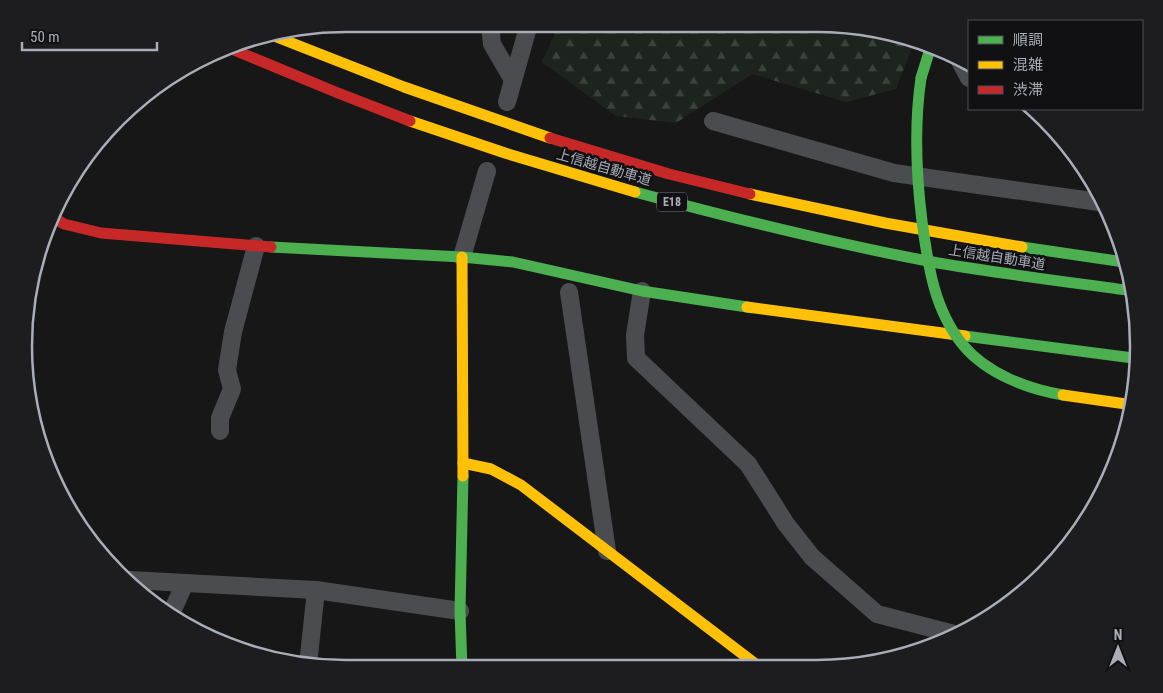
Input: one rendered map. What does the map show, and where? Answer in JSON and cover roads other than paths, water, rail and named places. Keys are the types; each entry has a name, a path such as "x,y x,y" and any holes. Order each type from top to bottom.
{"main road":[{"name":"上信越自動車道","path":"282,40 452,106 681,176 802,207 907,228 1029,249 1119,261"},
{"name":"上信越自動車道","path":"238,52 332,91 448,134 560,170 677,204 802,235 912,258 1125,290"},
{"path":"929,53 921,78 916,106 915,152 919,200 929,271 940,306 966,348 992,369 1022,385 1071,397 1125,404"},
{"path":"59,221 64,224 101,233 256,246 462,256 513,262 642,291 782,313 1130,358"},
{"path":"462,256 460,611 462,660"},
{"path":"462,462 491,469 521,485 751,660"}],"street":[{"path":"491,32 492,44 513,80"},
{"path":"507,102 527,32"},
{"path":"513,80 537,32"},
{"path":"712,121 894,173 1094,201"},
{"path":"462,256 487,171"},
{"path":"220,431 220,418 232,389 227,370 232,332 256,246"},
{"path":"642,291 635,335 636,358 748,464 786,524 812,557 877,614 947,632"},
{"path":"570,292 607,551"},
{"path":"136,580 316,590 460,611"},
{"path":"173,609 184,583"},
{"path":"309,658 316,590"}]}
